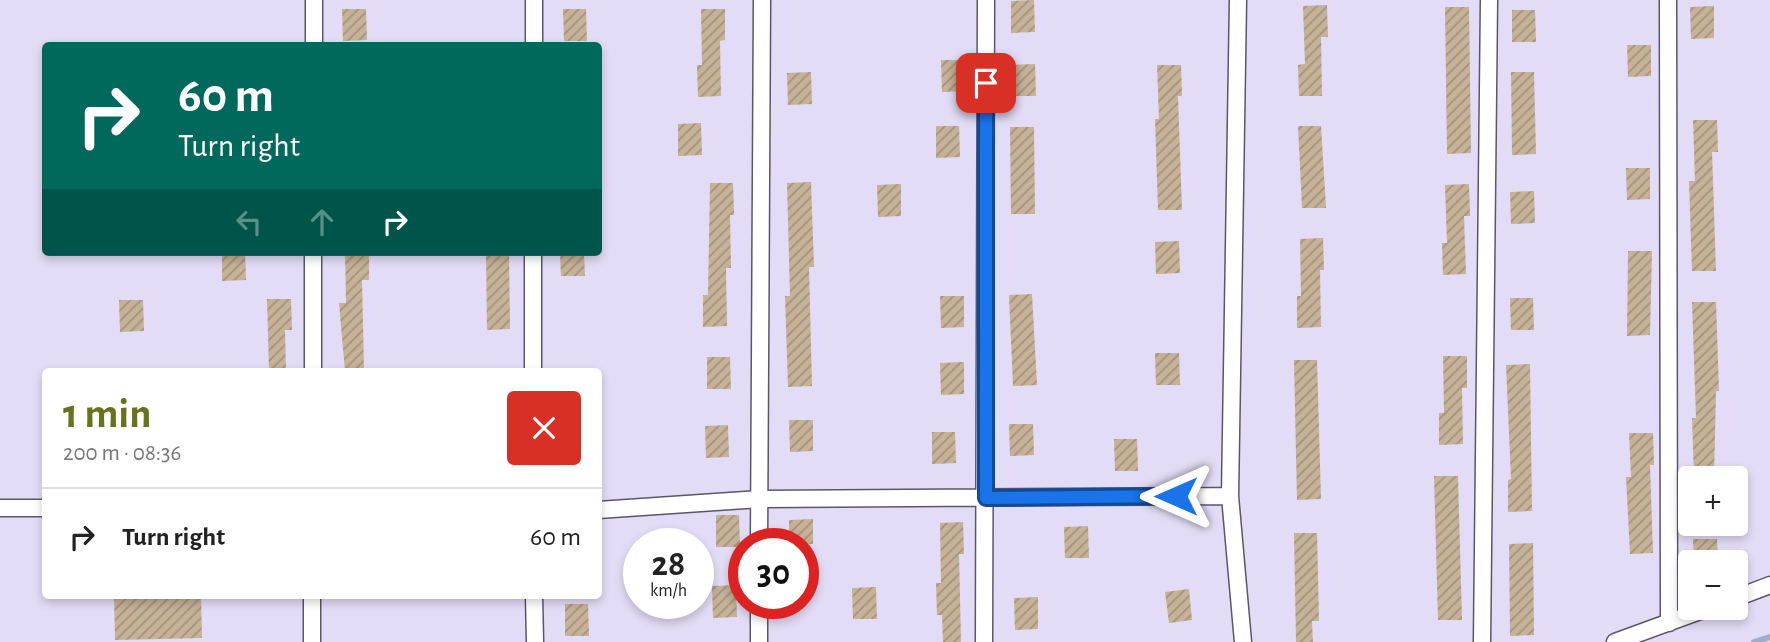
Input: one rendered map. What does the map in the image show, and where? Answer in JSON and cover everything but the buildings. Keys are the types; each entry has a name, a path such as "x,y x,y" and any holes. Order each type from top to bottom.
{"street":[{"path":"314,0 314,42"},
{"path":"534,0 534,42"},
{"path":"759,528 762,0"},
{"path":"984,642 986,0"},
{"path":"1238,0 1230,496 1242,642"},
{"path":"1482,642 1489,0"},
{"path":"1668,0 1669,623"},
{"path":"313,256 313,368"},
{"path":"533,256 533,368"},
{"path":"602,510 760,499 1230,496"},
{"path":"0,508 42,508"},
{"path":"1748,593 1770,585"},
{"path":"312,599 312,642"},
{"path":"534,599 535,642"},
{"path":"759,619 759,642"},
{"path":"1615,642 1678,620"}],"waterway":[{"path":"1754,642 1770,637"}],"route":[{"path":"986,83 986,498 1176,496"}]}
